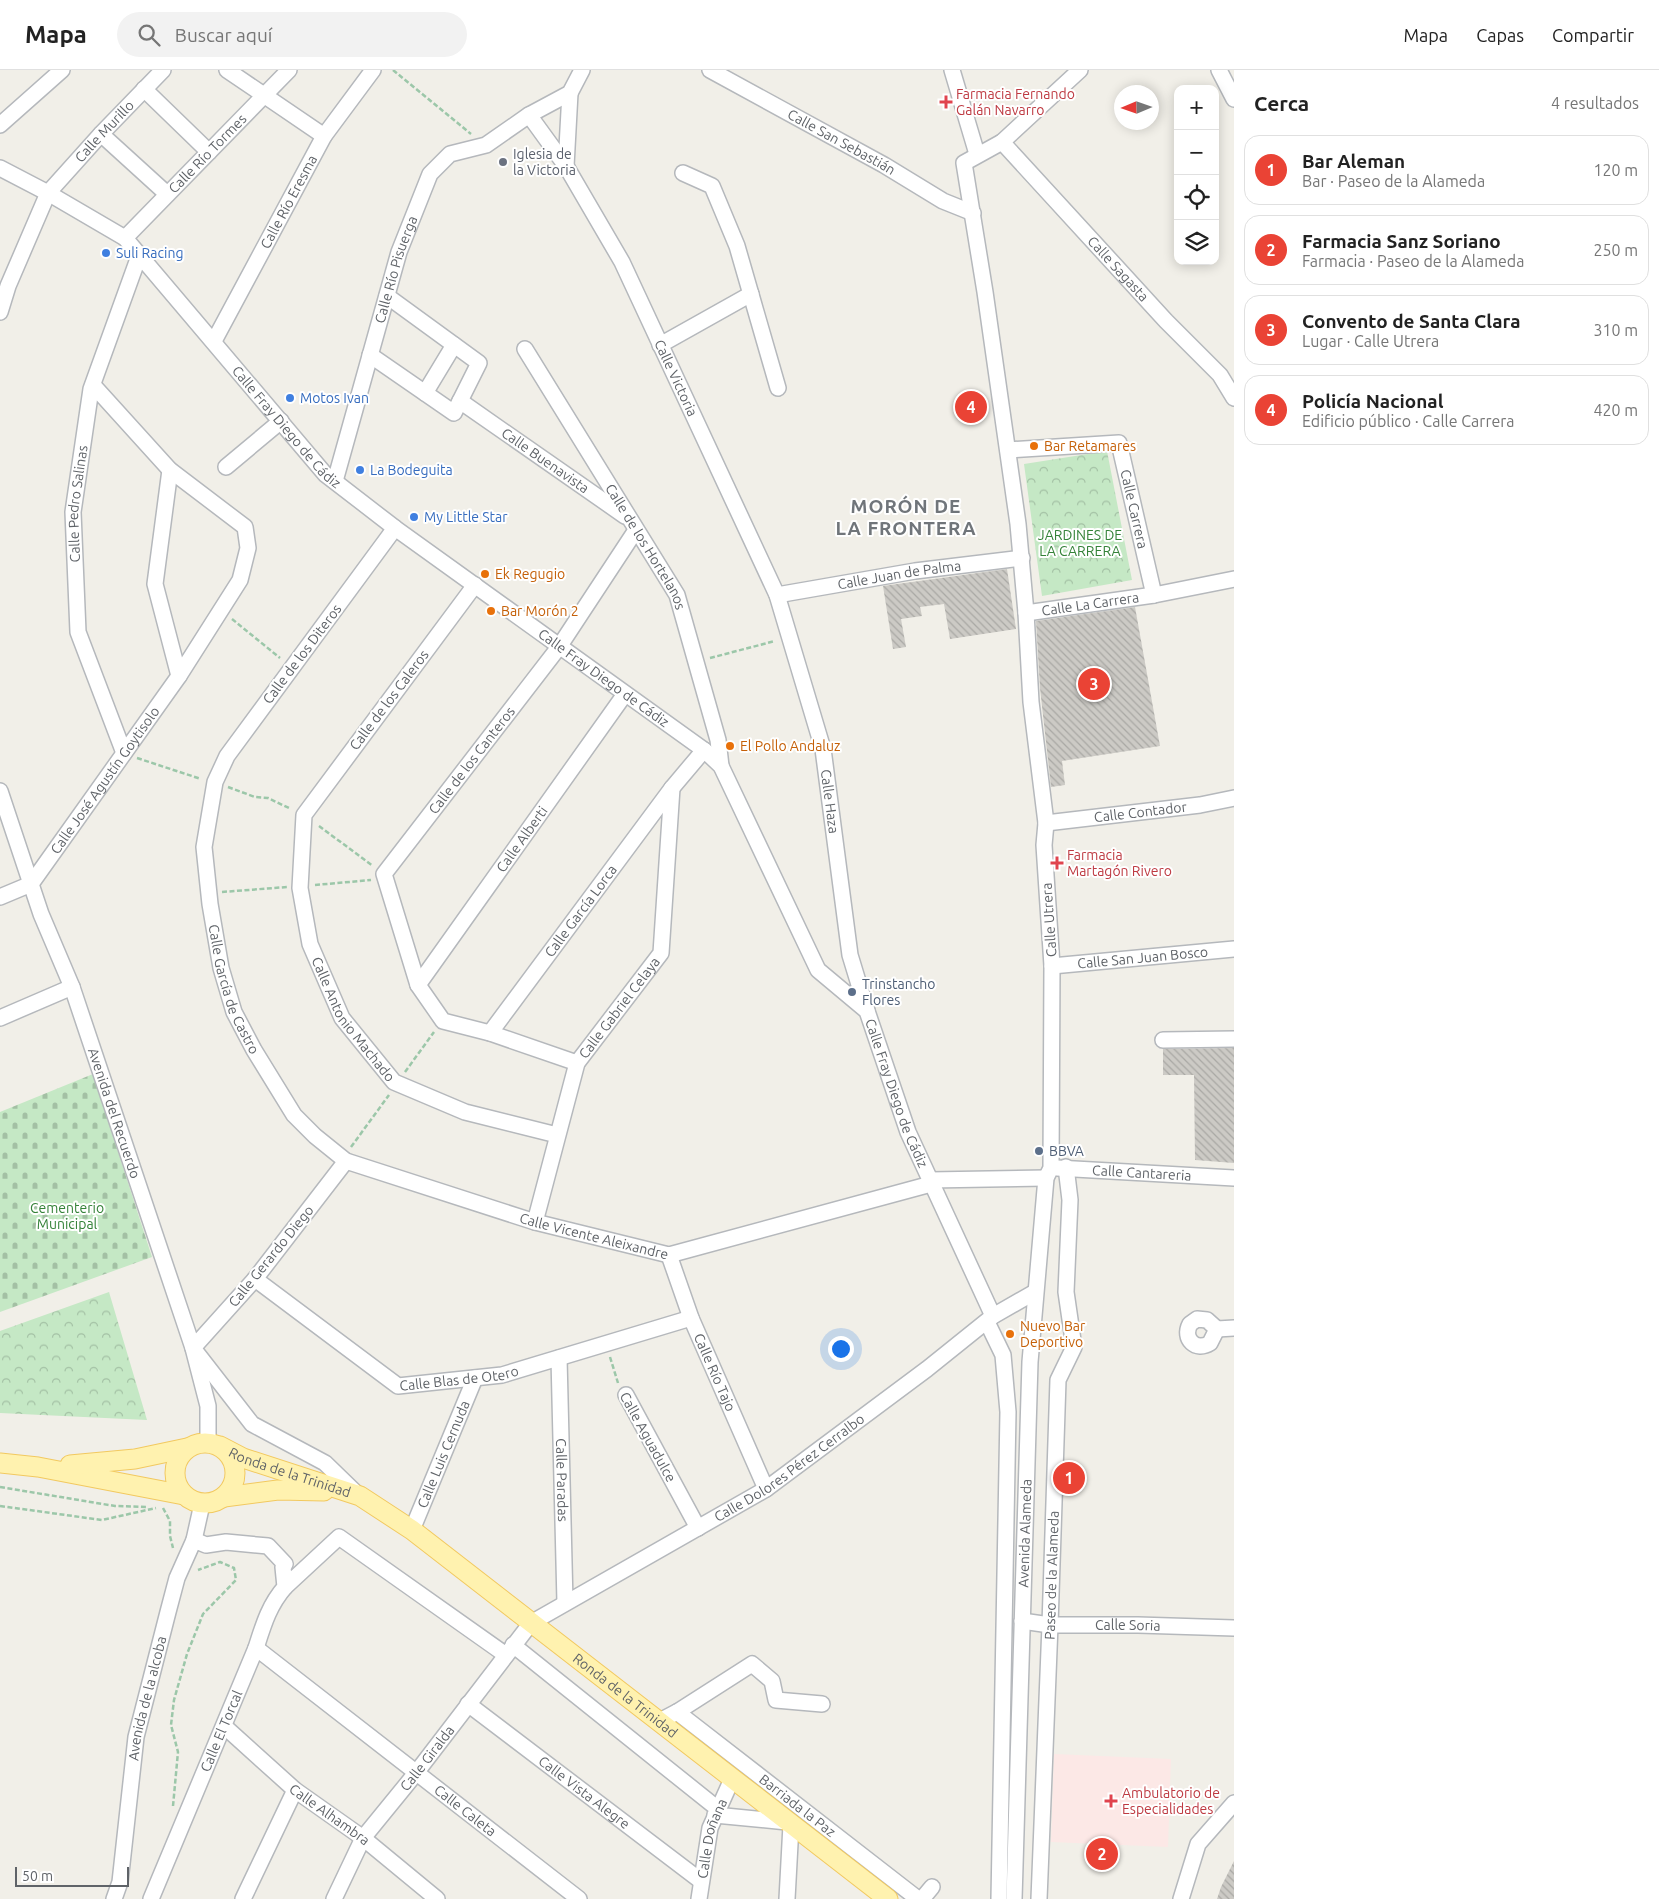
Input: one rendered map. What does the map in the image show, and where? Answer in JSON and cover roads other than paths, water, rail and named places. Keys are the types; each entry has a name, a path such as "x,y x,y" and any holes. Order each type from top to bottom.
{"main road":[{"path":"0,1463 38,1466 148,1487 181,1495 202,1504 218,1501 231,1489 235,1470 233,1461 227,1452 214,1445 193,1444 180,1454 174,1471 175,1480 181,1495"},
{"name":"Ronda de la Trinidad","path":"214,1445 243,1458 360,1496 412,1530 789,1823 872,1893 888,1899"},
{"path":"38,1466 92,1464 135,1459 187,1448"},
{"name":"Ronda de la Trinidad","path":"224,1497 278,1490 312,1490 360,1496"}],"street":[{"path":"0,125 62,70"},
{"name":"Calle Murillo","path":"48,193 100,134 163,70"},
{"path":"227,70 324,136"},
{"name":"Calle Río Tormes","path":"125,238 289,70"},
{"name":"Calle Río Eresma","path":"214,341 324,136 373,70"},
{"path":"566,166 570,93 582,70"},
{"name":"Calle San Sebastián","path":"710,70 867,155 943,201 973,213"},
{"path":"952,70 977,154"},
{"path":"1026,613 1022,558 1008,450 964,163 977,154 1002,142 1080,70"},
{"path":"1219,70 1234,99"},
{"path":"144,89 209,152"},
{"name":"Calle Río Pisuerga","path":"334,481 399,252 430,174 450,154 486,145 529,115 570,93"},
{"name":"Calle Victoria","path":"529,115 566,166 622,262 777,594"},
{"path":"100,134 167,194"},
{"name":"Calle Sagasta","path":"1002,142 1166,321 1220,375 1234,398"},
{"name":"Calle Fray Diego de Cádiz","path":"0,168 48,193 125,238 325,474 395,528 704,750 721,766 818,970 866,1011 908,1132 990,1319"},
{"path":"683,173 712,186 737,246 778,388"},
{"path":"0,312 8,286 48,193"},
{"name":"Calle Pedro Salinas","path":"124,754 78,632 72,512 93,385 139,256"},
{"path":"660,345 751,294"},
{"path":"370,355 454,413 479,363 387,296"},
{"path":"426,394 454,345"},
{"name":"Calle de los Hortelanos","path":"524,349 677,595 718,740 721,766"},
{"name":"Calle José Agustín Goytisolo","path":"31,884 179,676 222,610 240,580 248,548 245,527 170,470 93,385"},
{"name":"Calle Buenavista","path":"460,401 633,525"},
{"path":"226,467 281,421"},
{"name":"Calle Carrera","path":"1008,450 1119,443 1154,595"},
{"path":"170,470 155,584 179,676"},
{"name":"Calle de los Canteros","path":"418,985 384,874 559,647 633,525"},
{"name":"Calle de los Diteros","path":"215,783 227,756 395,528"},
{"name":"Calle Juan de Palma","path":"777,594 915,571 1022,558"},
{"name":"Calle La Carrera","path":"1026,613 1154,595 1234,578"},
{"name":"Calle de los Caleros","path":"304,815 475,585"},
{"name":"Calle Haza","path":"777,594 822,749 850,955 866,1011"},
{"name":"Calle Utrera","path":"1026,613 1031,702 1046,824 1044,845 1052,966 1054,1171"},
{"name":"Calle Alberti","path":"418,985 625,694"},
{"name":"Calle García Lorca","path":"490,1033 672,788 704,750"},
{"name":"Calle García de Castro","path":"215,783 204,847 210,904 221,968 234,1012 254,1050 294,1115 315,1136 346,1161"},
{"name":"Calle Gabriel Celaya","path":"535,1222 577,1063 661,954 672,788"},
{"name":"Avenida del Recuerdo","path":"0,791 41,914 72,987 193,1348 208,1406 214,1445"},
{"name":"Calle Contador","path":"1046,824 1200,805 1234,798"},
{"name":"Calle Antonio Machado","path":"304,815 300,888 308,935 310,944 342,1018 394,1082 465,1112 557,1135"},
{"path":"0,897 31,884"},
{"name":"Calle San Juan Bosco","path":"1052,966 1234,949"},
{"path":"418,985 443,1021 490,1033 577,1063"},
{"path":"0,1018 72,987"},
{"path":"1163,1040 1234,1039"},
{"name":"Calle Vicente Aleixandre","path":"346,1161 535,1222 669,1254 931,1182"},
{"name":"Calle Gerardo Diego","path":"193,1348 256,1279 346,1161"},
{"name":"Calle Cantareria","path":"931,1182 1054,1171 1234,1178"},
{"name":"Avenida Alameda","path":"1014,1899 1030,1362 1035,1292 1054,1171"},
{"name":"Paseo de la Alameda","path":"1038,1899 1058,1380 1074,1347 1066,1292 1070,1200 1054,1171"},
{"name":"Calle Río Tajo","path":"669,1254 691,1318 766,1489"},
{"name":"Calle Blas de Otero","path":"256,1279 398,1386 502,1376 691,1318"},
{"name":"Calle Dolores Pérez Cerralbo","path":"531,1623 766,1489 990,1319 1035,1292"},
{"path":"990,1319 1003,1355 1008,1412 999,1899"},
{"path":"1216,1329 1234,1328"},
{"path":"193,1348 252,1424 325,1463 360,1496"},
{"name":"Calle Paradas","path":"559,1358 565,1603"},
{"name":"Calle Luis Cernuda","path":"412,1530 474,1378"},
{"name":"Calle Aguadulce","path":"626,1395 698,1528"},
{"name":"Avenida de la alcoba","path":"114,1899 120,1882 136,1736 177,1578 194,1540 202,1504"},
{"name":"Calle El Torcal","path":"151,1899 256,1648 274,1599 338,1537 509,1650"},
{"path":"194,1540 206,1546 226,1542 268,1546 285,1564 283,1567 285,1587"},
{"name":"Calle Soria","path":"1022,1621 1050,1626 1138,1625 1234,1628"},
{"name":"Calle Giralda","path":"334,1899 363,1838 416,1773 531,1623"},
{"name":"Calle Caleta","path":"256,1648 579,1899"},
{"path":"509,1650 716,1812 789,1823 787,1899"},
{"path":"658,1722 752,1664 772,1681 776,1700 822,1704"},
{"name":"Calle Vista Alegre","path":"468,1704 701,1881"},
{"name":"Barriada la Paz","path":"677,1712 924,1895"},
{"name":"Calle Alhambra","path":"224,1726 294,1790 363,1838 437,1899"},
{"name":"Calle Doñana","path":"699,1899 710,1828 732,1779"},
{"path":"243,1899 294,1790"},
{"path":"1181,1899 1198,1844 1234,1803"}],"place":[{"name":"Farmacia Fernando Galán Navarro","path":"946,102"},
{"name":"Iglesia de la Victoria","path":"503,162"},
{"name":"Suli Racing","path":"106,253"},
{"name":"Motos Ivan","path":"290,398"},
{"name":"Policía Nacional","path":"971,407"},
{"name":"Bar Retamares","path":"1034,446"},
{"name":"La Bodeguita","path":"360,470"},
{"name":"My Little Star","path":"414,517"},
{"name":"Ek Regugio","path":"485,574"},
{"name":"Bar Morón 2","path":"491,611"},
{"name":"Convento de Santa Clara","path":"1094,684"},
{"name":"El Pollo Andaluz","path":"730,746"},
{"name":"Farmacia Martagón Rivero","path":"1057,863"},
{"name":"Trinstancho Flores","path":"852,992"},
{"name":"BBVA","path":"1039,1151"},
{"name":"Nuevo Bar Deportivo","path":"1010,1334"},
{"name":"Bar Aleman","path":"1069,1478"},
{"name":"Ambulatorio de Especialidades","path":"1111,1801"},
{"name":"Farmacia Sanz Soriano","path":"1102,1854"}],"district":[{"name":"MORÓN DE LA FRONTERA","path":"906,517"}],"park label":[{"name":"JARDINES DE LA CARRERA","path":"1080,544"},
{"name":"Cementerio Municipal","path":"67,1216"}]}
